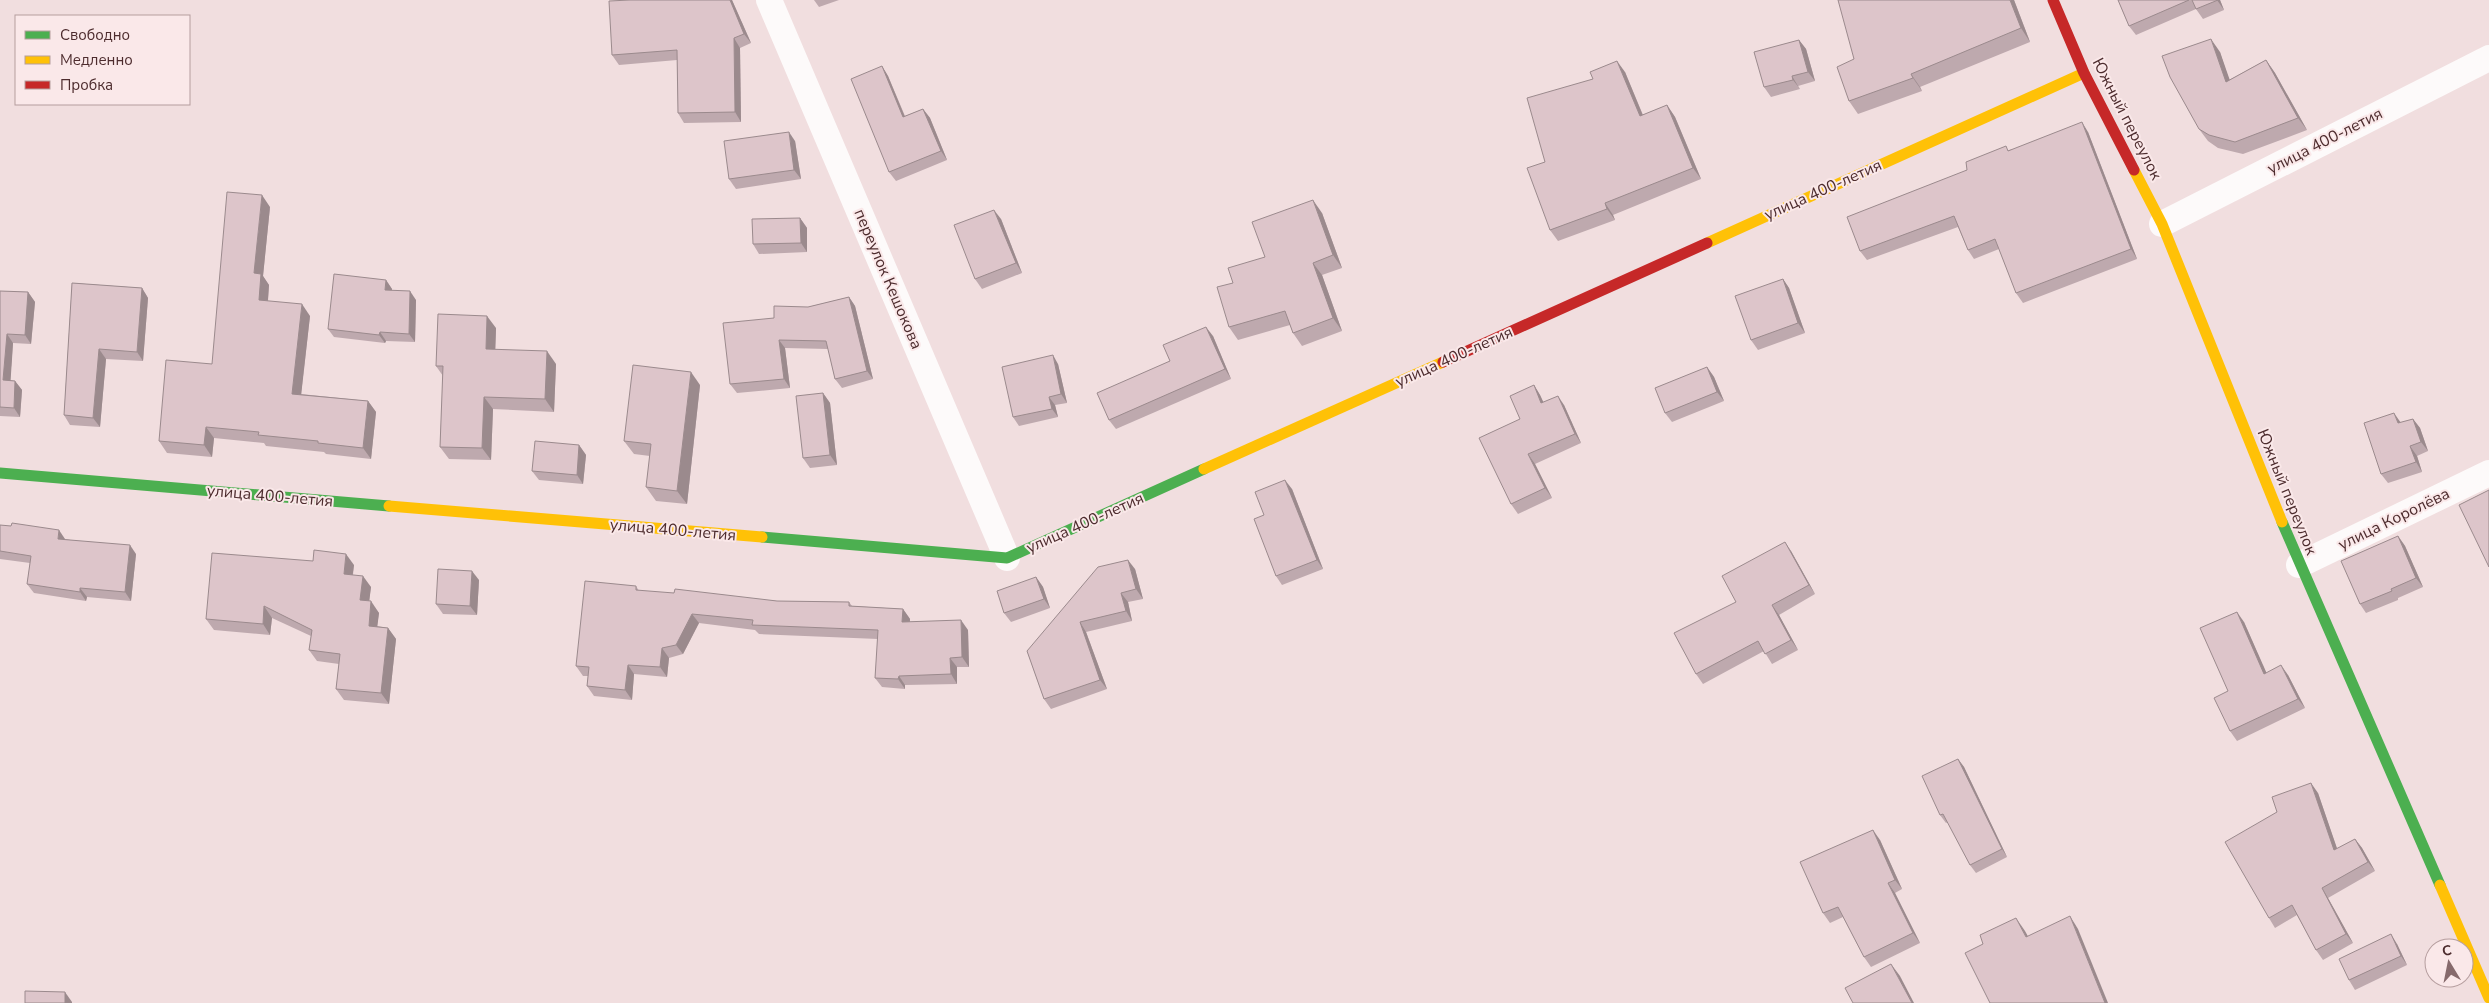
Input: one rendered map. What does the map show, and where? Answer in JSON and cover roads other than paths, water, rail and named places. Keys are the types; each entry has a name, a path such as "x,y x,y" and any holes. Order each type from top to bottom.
{"street":[{"name":"переулок Кешокова","path":"769,0 1008,558"},
{"name":"Южный переулок","path":"2053,0 2084,73 2162,224 2299,565 2489,998"},
{"name":"улица 400-летия","path":"2162,224 2489,58"},
{"name":"улица 400-летия","path":"0,473 1008,558 2084,73"},
{"name":"улица Королёва","path":"2299,565 2489,473"}]}
